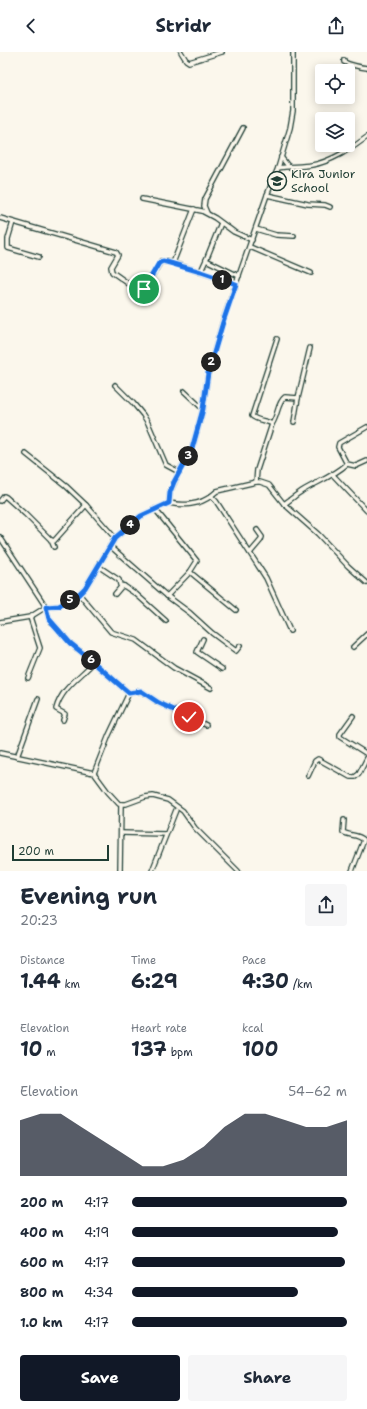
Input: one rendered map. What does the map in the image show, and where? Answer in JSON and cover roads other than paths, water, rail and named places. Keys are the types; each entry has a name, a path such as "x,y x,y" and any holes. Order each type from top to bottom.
{"street":[{"path":"181,52 186,60 190,62 222,52"},
{"path":"169,503 170,492 192,449 203,409 208,373 223,322 267,195 278,168 293,116 293,52"},
{"path":"344,60 346,63 367,68"},
{"path":"207,213 204,206 205,199 243,128"},
{"path":"278,168 314,165 326,161 367,137"},
{"path":"281,157 288,166"},
{"path":"267,195 330,207"},
{"path":"142,199 207,213 234,232 252,240"},
{"path":"173,263 194,209"},
{"path":"0,218 116,252 118,256 111,270 138,290 144,289 161,261 173,263 236,284"},
{"path":"13,222 8,238 8,248 40,257"},
{"path":"201,272 221,223"},
{"path":"256,229 276,235 294,236"},
{"path":"250,247 311,273"},
{"path":"206,260 239,276"},
{"path":"272,424 255,419 252,416 278,339"},
{"path":"294,422 310,348"},
{"path":"115,385 143,415 166,465 179,472"},
{"path":"184,391 203,409"},
{"path":"256,482 257,470 272,424 283,398 288,396 298,398"},
{"path":"367,427 339,442 338,444 338,447 347,464 356,466 367,461"},
{"path":"26,454 66,486 86,505 115,538"},
{"path":"284,504 301,491 333,475 347,464"},
{"path":"333,475 367,511"},
{"path":"0,622 30,617 46,607 59,606 79,594 85,588 115,538 141,516 169,503 176,505 199,503 217,491 256,482 260,482 268,486 284,504 318,534 348,566 367,583"},
{"path":"0,501 4,496 6,497 51,540 54,547"},
{"path":"211,496 216,501 266,578 290,631"},
{"path":"51,540 56,540 86,505"},
{"path":"155,509 197,561 190,572 167,596"},
{"path":"250,553 262,537 257,530"},
{"path":"0,537 46,607 49,619 70,643 129,693"},
{"path":"110,546 212,633 236,651 240,646"},
{"path":"98,566 118,580 120,585 136,594 166,620"},
{"path":"190,572 236,610"},
{"path":"115,594 120,587 124,586"},
{"path":"79,594 111,632 136,640 174,668 211,688"},
{"path":"28,678 40,648 30,617"},
{"path":"353,647 367,634"},
{"path":"203,639 197,652 222,669"},
{"path":"63,720 65,714 56,709 59,701 75,681 94,663"},
{"path":"129,693 141,691 159,703 206,725"},
{"path":"94,773 109,735 129,693"},
{"path":"17,757 38,699"},
{"path":"353,716 340,734 340,737 367,754"},
{"path":"0,753 94,773 117,803 126,804 145,797 153,796 168,800 183,811 195,828 238,871"},
{"path":"308,776 315,761 318,759 350,777 355,777 359,774 367,758"},
{"path":"120,871 121,804"},
{"path":"152,871 176,810"},
{"path":"344,820 343,832 360,837 364,840 352,871"},
{"path":"120,833 166,834"}],"place":[{"name":"Kira Junior School","path":"277,181"}]}
